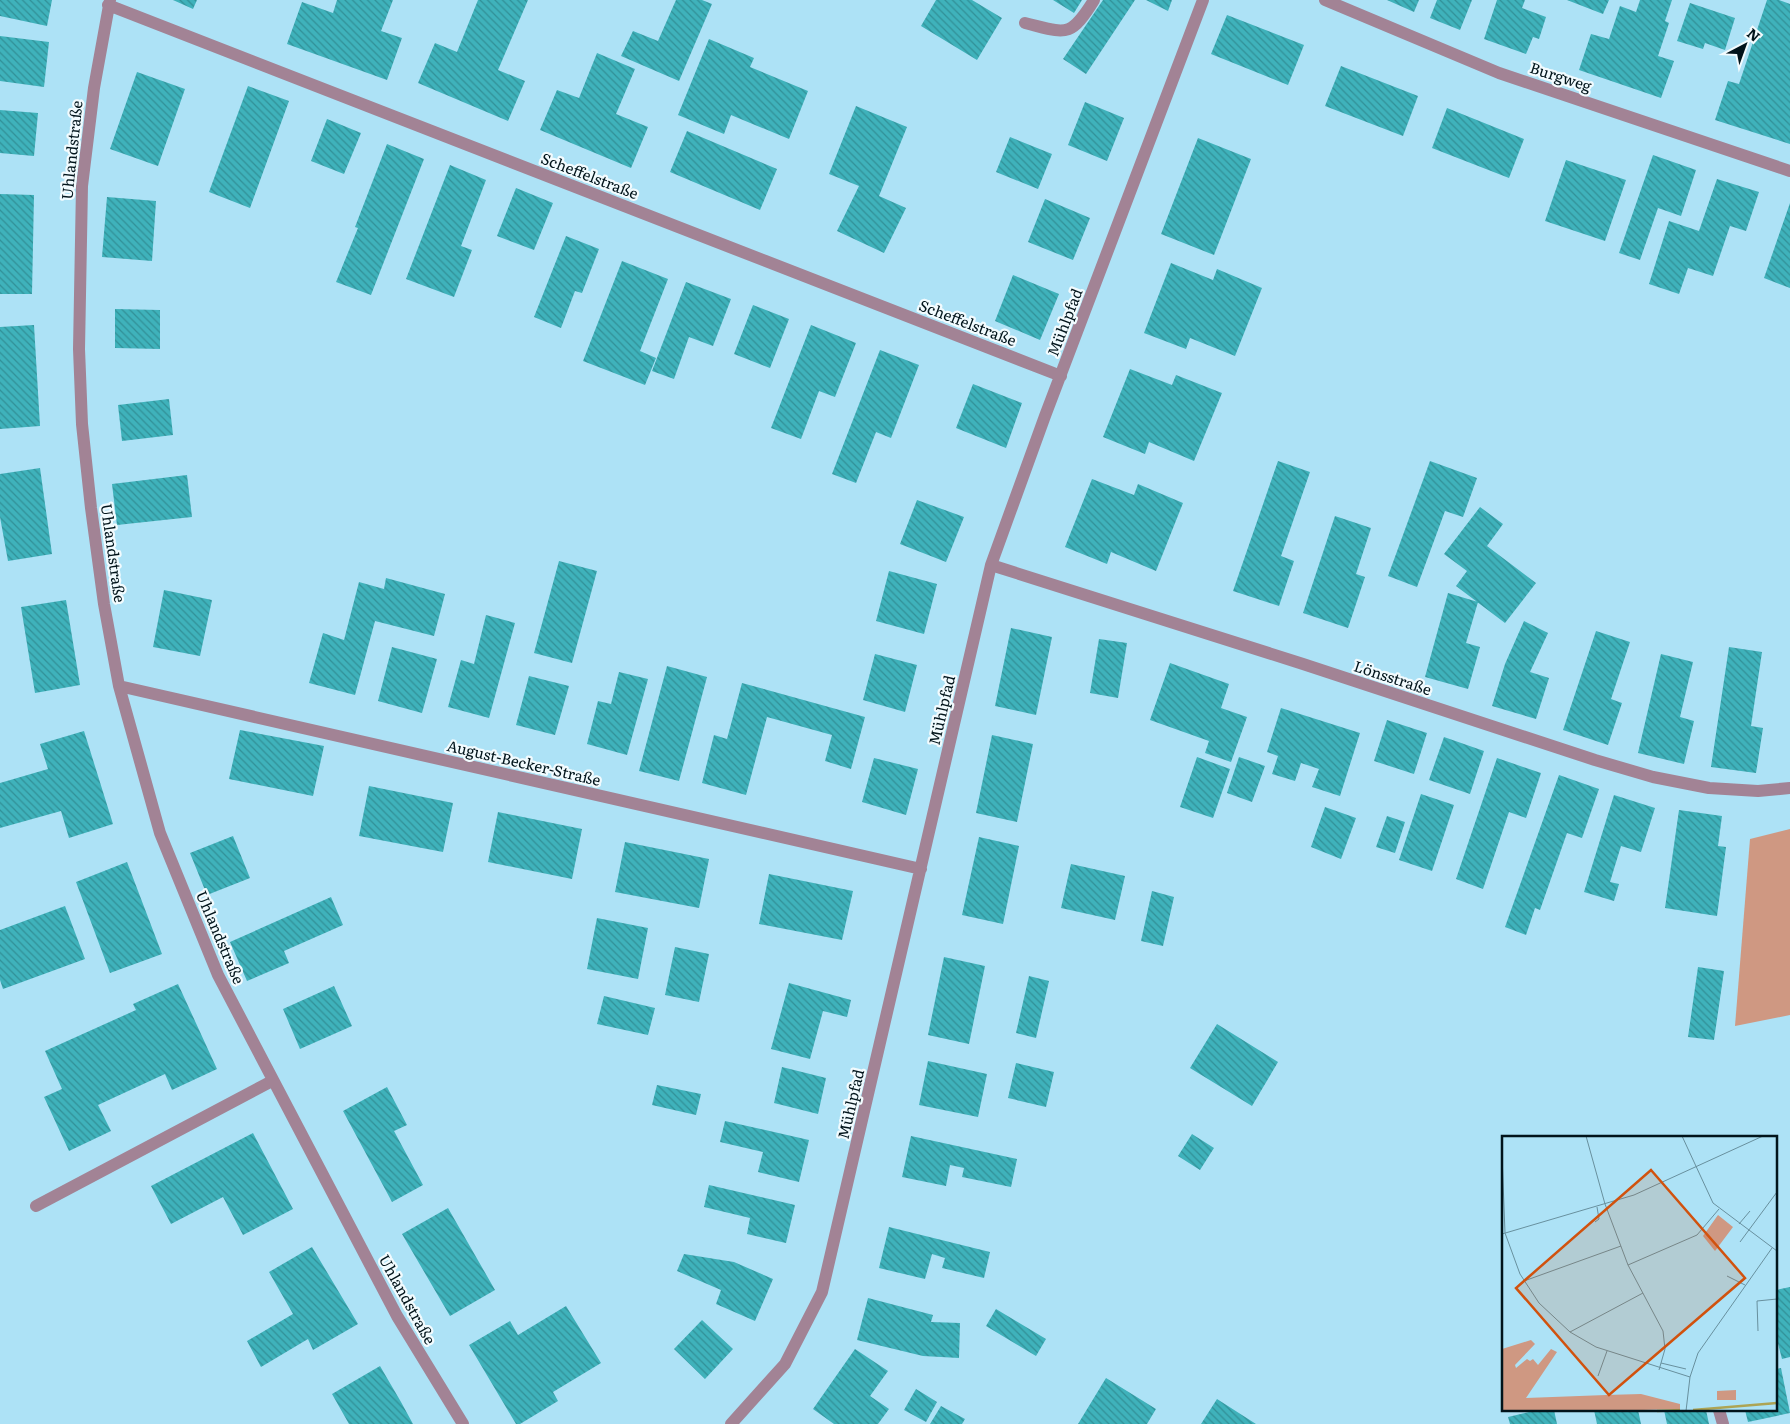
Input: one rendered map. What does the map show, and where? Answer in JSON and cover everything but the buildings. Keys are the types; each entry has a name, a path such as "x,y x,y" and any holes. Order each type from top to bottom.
{"street":[{"path":"1025,23 1060,31 1072,28 1083,18 1094,0"},
{"name":"Mühlpfad","path":"731,1424 785,1364 822,1292 991,565 1203,0"},
{"name":"Burgweg","path":"1326,0 1499,73 1790,171"},
{"name":"Scheffelstraße","path":"109,2 1061,376"},
{"name":"Uhlandstraße","path":"109,2 94,88 82,186 79,349 82,424 91,508 104,604 119,686 160,833 218,975 397,1316 463,1424"},
{"name":"Lönsstraße","path":"991,565 1653,777 1709,788 1758,791 1790,788"},
{"name":"August-Becker-Straße","path":"119,686 921,869"},
{"path":"36,1206 272,1081"}],"shaded area":[{"path":"1790,829 1790,1015 1735,1026 1750,839"}]}
